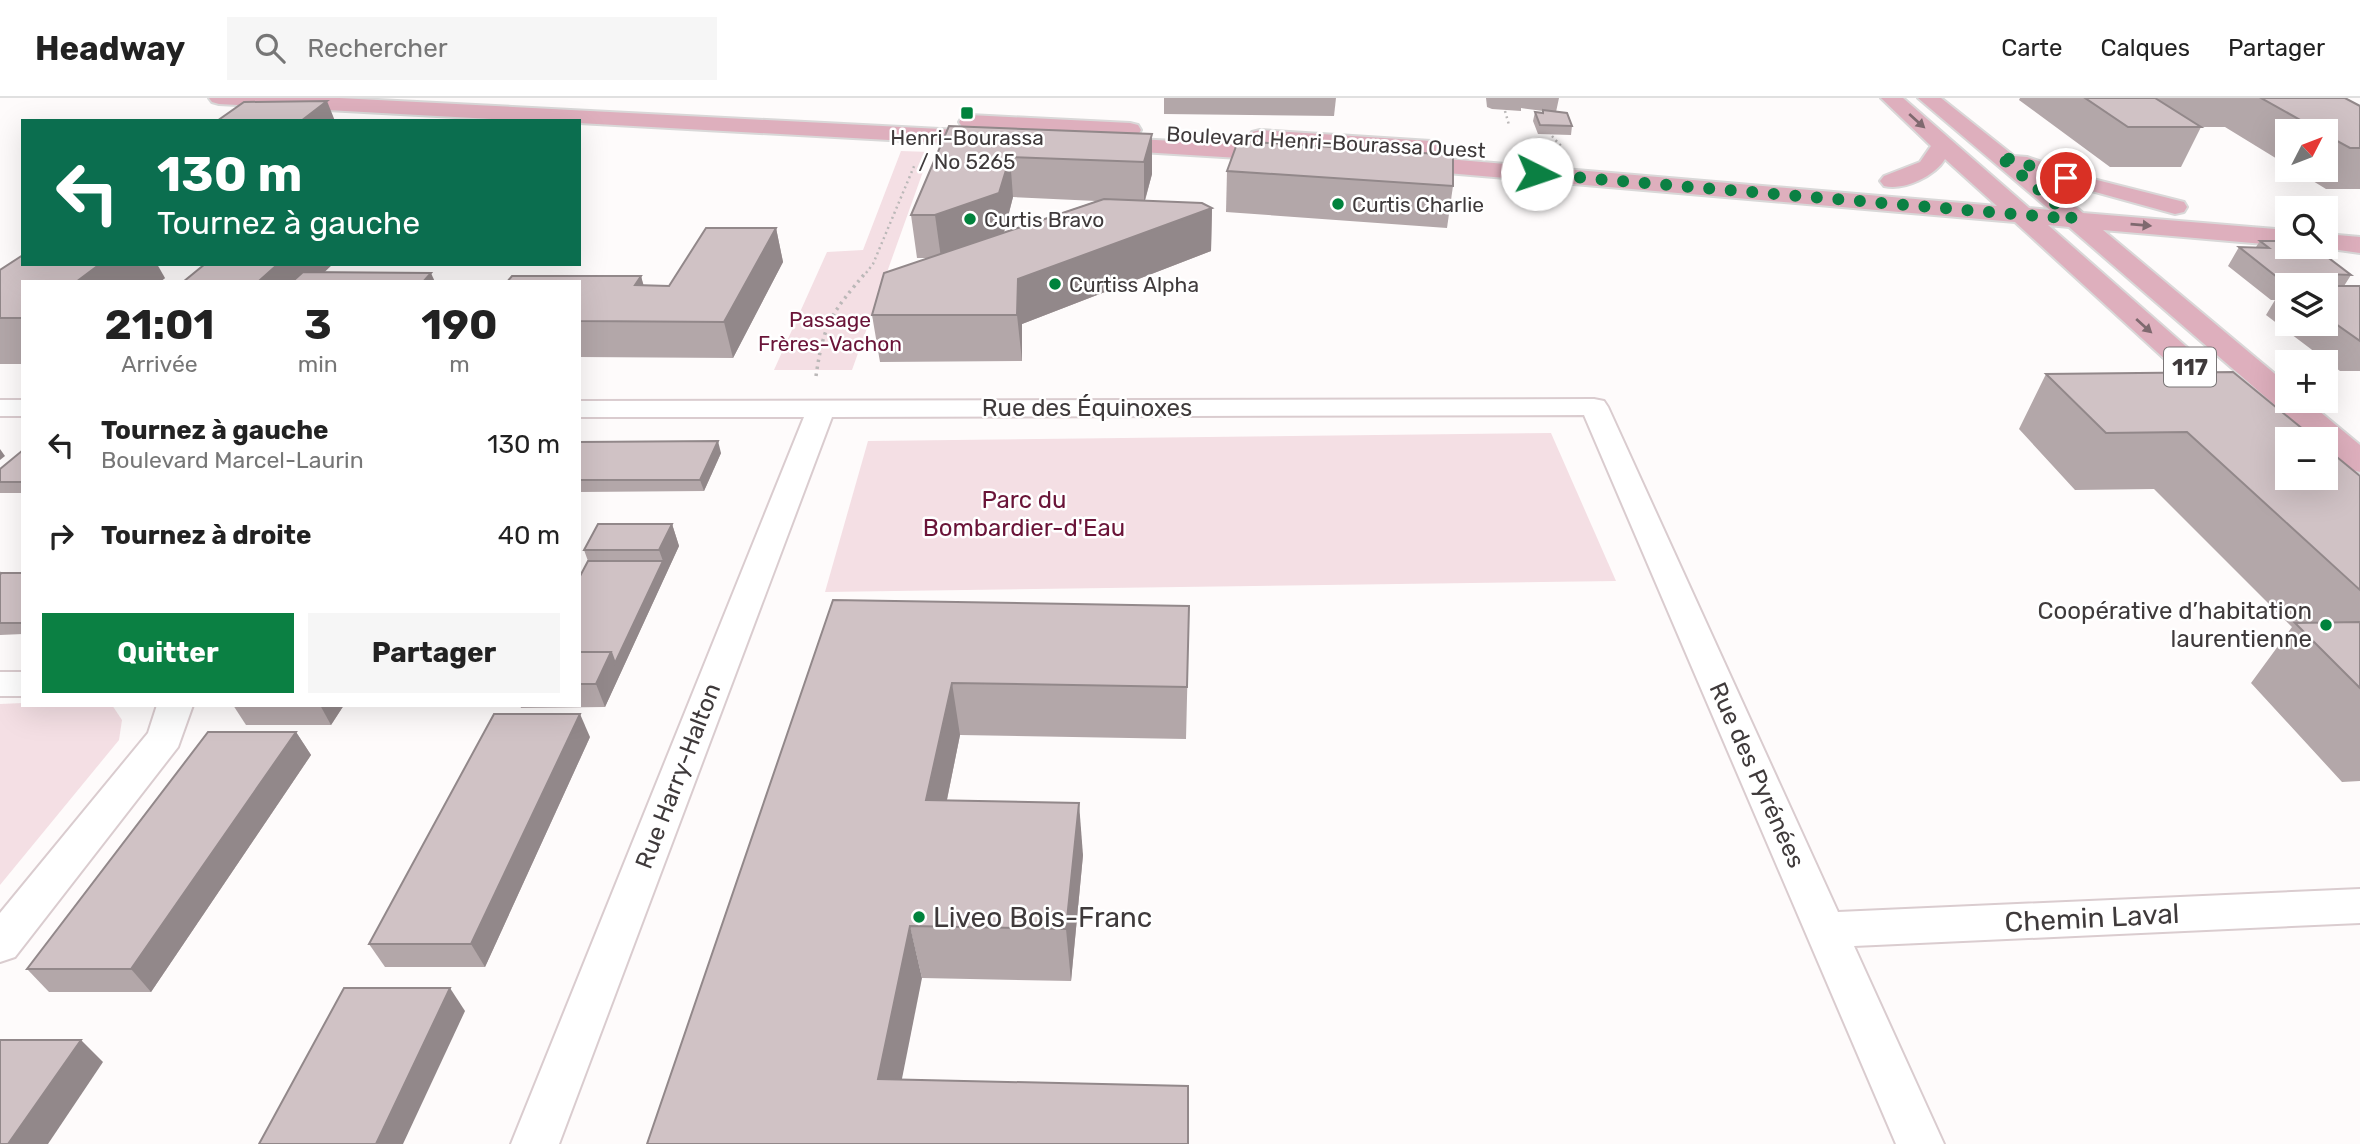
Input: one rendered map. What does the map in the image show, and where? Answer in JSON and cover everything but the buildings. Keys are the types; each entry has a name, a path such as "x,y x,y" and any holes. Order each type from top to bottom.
{"main road":[{"name":"Boulevard Henri-Bourassa Ouest","path":"219,98 1327,156 2275,237"},
{"name":"Boulevard Henri-Bourassa Ouest","path":"531,98 1385,145 1892,181 2275,216"},
{"name":"117","path":"1891,98 2275,442"},
{"name":"117","path":"1928,98 2048,196 2360,462"},
{"path":"1892,181 1929,167 1943,144"},
{"path":"1998,155 2081,183 2175,207"},
{"path":"1879,204 2008,239 2094,280"},
{"path":"2338,221 2360,223"},
{"path":"2126,264 2152,248 2172,241 2227,233"},
{"path":"2338,243 2360,245"}],"street":[{"name":"Rue des Équinoxes","path":"581,409 819,392 1594,407"},
{"name":"Rue Harry-Halton","path":"535,1144 819,392"},
{"name":"Rue des Pyrénées","path":"1594,407 1920,1144"},
{"path":"0,408 21,408"},
{"path":"0,684 21,684"},
{"path":"0,944 166,738 174,707"},
{"name":"Chemin Laval","path":"1825,930 2360,906"}],"path":[{"path":"1505,111 1509,125"},
{"path":"819,392 822,337 833,312 873,264 918,156"}],"green space":[{"name":"Passage Frères-Vachon","path":"901,151 930,152 852,370 774,370 827,252 863,250"},
{"name":"Parc du Bombardier-d'Eau","path":"1551,433 1616,581 825,592 868,441"},
{"path":"21,703 21,707 113,707 122,720 119,740 0,885 0,704"}],"place":[{"name":"Henri-Bourassa / No 5265","path":"967,113"},
{"name":"Curtis Charlie","path":"1338,204"},
{"name":"Curtis Bravo","path":"970,219"},
{"name":"Curtiss Alpha","path":"1055,284"},
{"name":"Coopérative d’habitation laurentienne","path":"2326,625"},
{"name":"Liveo Bois-Franc","path":"919,917"}],"route":[{"path":"1537,174 2073,219 1998,155 2066,178"}]}
